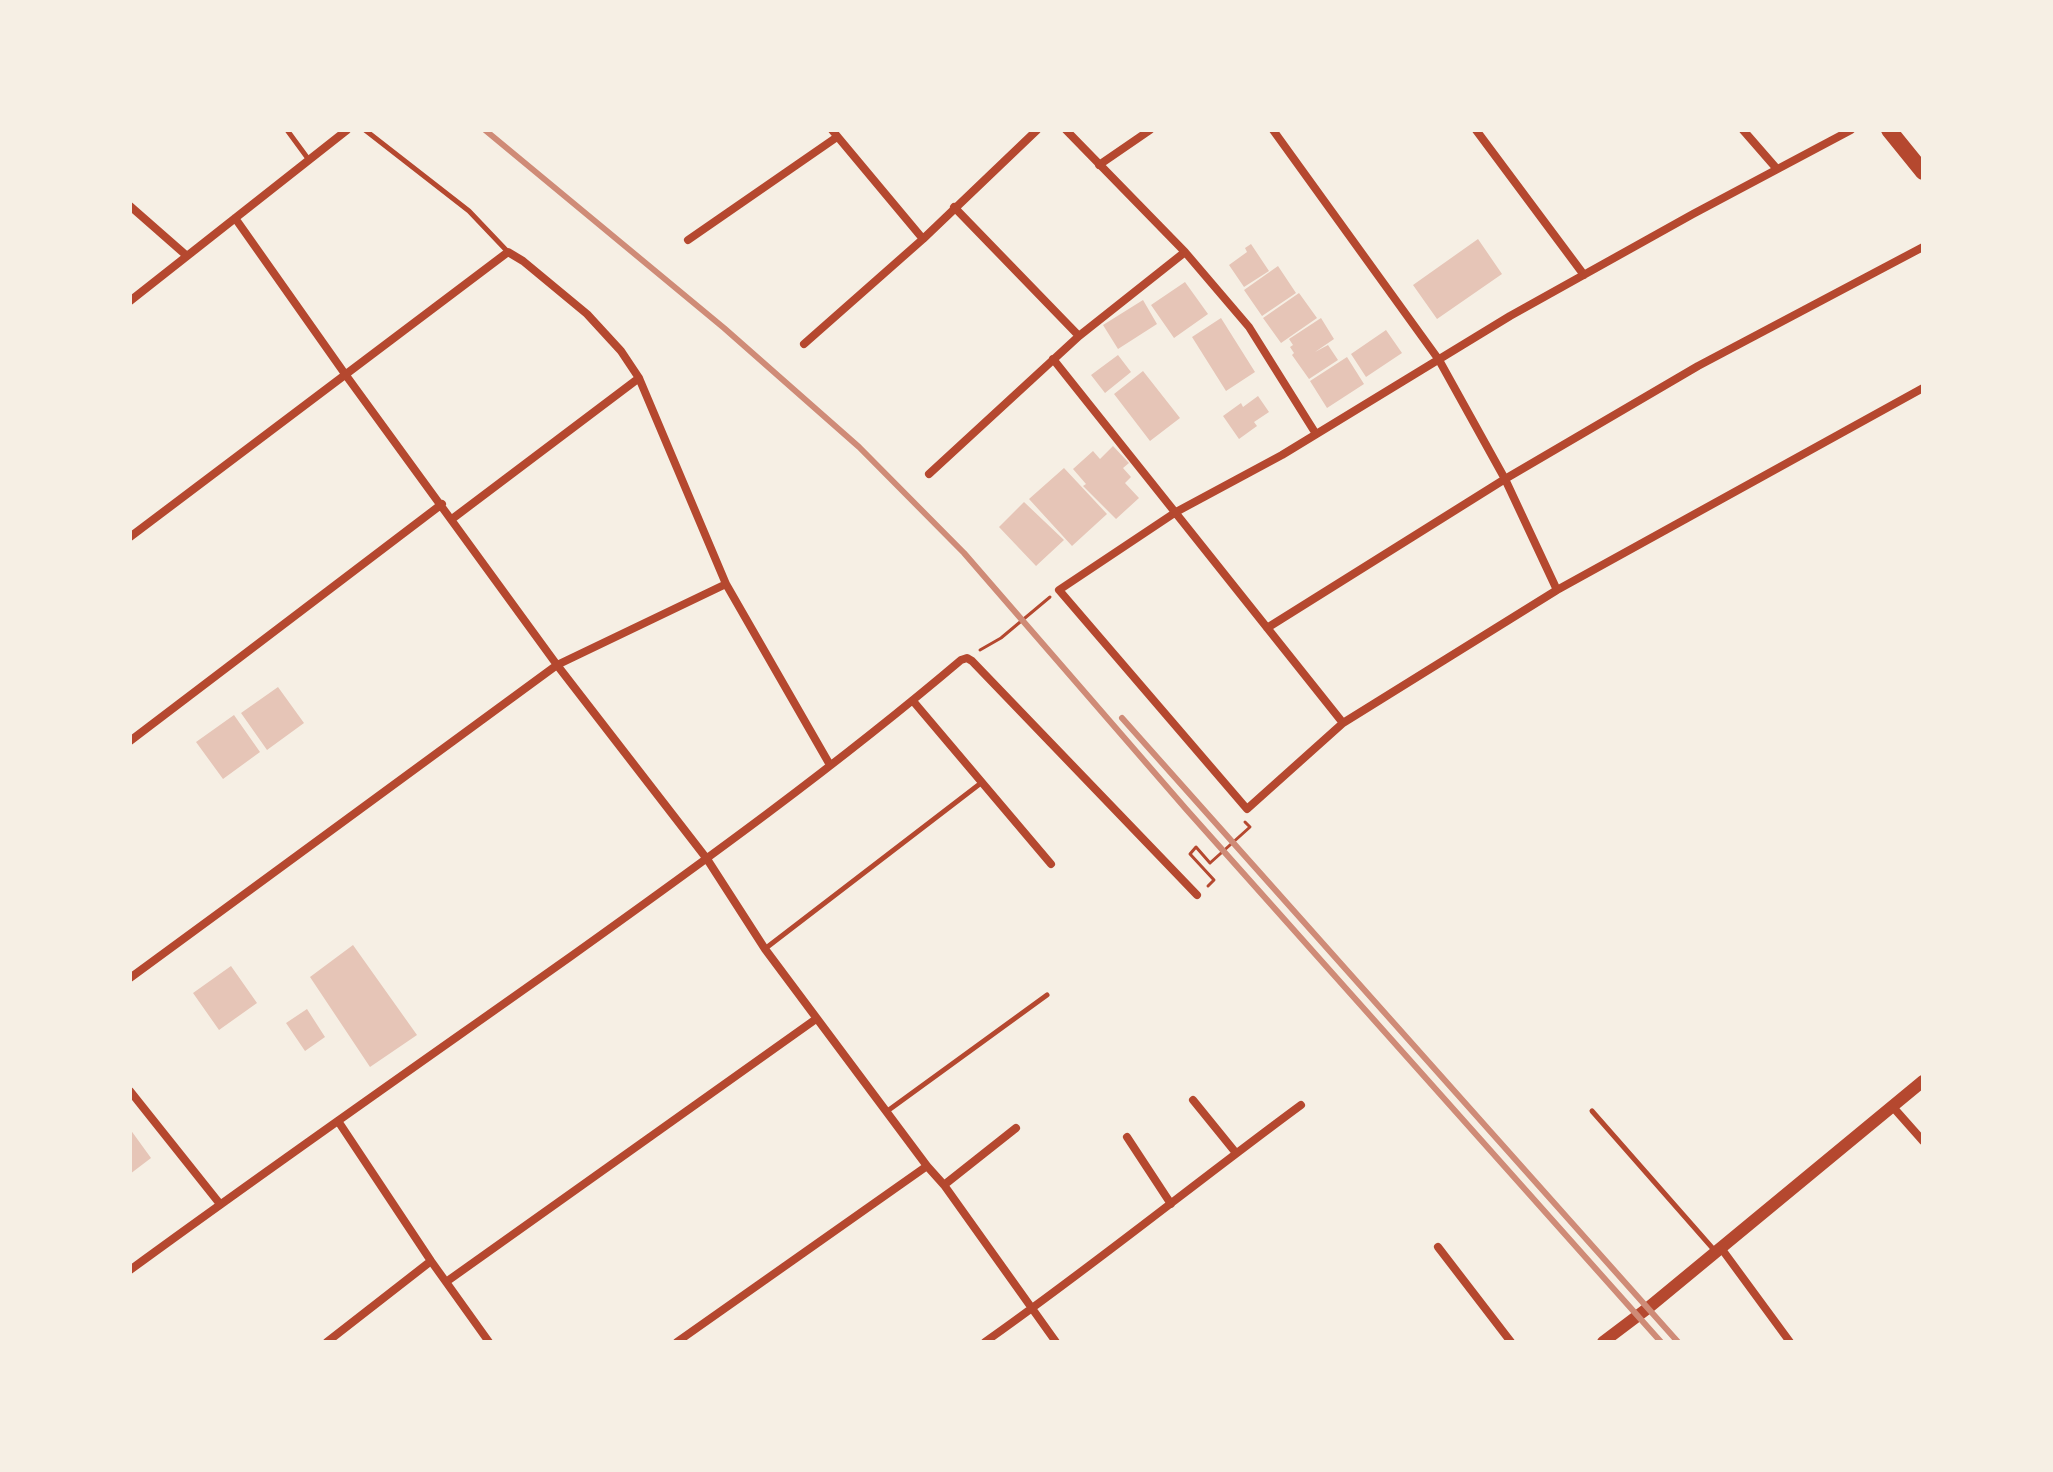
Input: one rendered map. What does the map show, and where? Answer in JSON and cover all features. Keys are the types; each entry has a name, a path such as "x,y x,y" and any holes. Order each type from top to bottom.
{"main road":[{"path":"1889,130 1923,172"}],"street":[{"path":"130,301 348,130"},
{"path":"804,344 923,239 1037,130"},
{"path":"1066,130 1185,252 1249,327 1316,434"},
{"path":"1099,165 1150,130"},
{"path":"1273,130 1439,360 1505,479 1557,590"},
{"path":"1476,130 1584,275"},
{"path":"1743,130 1777,169"},
{"path":"1851,130 1510,316 1282,455 1176,512 1059,590 1247,809 1343,723 1557,590 1923,388"},
{"path":"688,240 835,134 923,239"},
{"path":"130,206 187,256"},
{"path":"954,207 1079,336"},
{"path":"235,218 557,665 707,859 765,949 944,1185 1056,1342"},
{"path":"1267,628 1505,479 1698,366 1923,247"},
{"path":"130,537 508,252 587,314 621,351 639,378 726,584 830,765"},
{"path":"929,474 1079,336 1185,252"},
{"path":"1053,359 1343,723"},
{"path":"452,519 639,378"},
{"path":"130,741 442,504"},
{"path":"130,978 557,665 726,584"},
{"path":"130,1270 707,859 913,701 961,660 967,658 972,661 1197,895"},
{"path":"913,701 1051,864"},
{"path":"446,1282 816,1019"},
{"path":"1603,1342 1923,1081"},
{"path":"130,1091 220,1204"},
{"path":"1193,1100 1236,1153"},
{"path":"985,1342 1301,1105"},
{"path":"1892,1106 1923,1141"},
{"path":"338,1121 489,1342"},
{"path":"944,1185 1016,1128"},
{"path":"1127,1137 1171,1204"},
{"path":"677,1342 927,1166"},
{"path":"1438,1247 1511,1342"},
{"path":"1718,1250 1790,1342"},
{"path":"327,1342 431,1261"}],"lane":[{"path":"287,130 309,160"},
{"path":"365,130 469,211 508,252"},
{"path":"765,949 981,783"},
{"path":"886,1112 1047,995"},
{"path":"1592,1111 1718,1250"}],"path":[{"path":"967,658 1001,638 1059,590"},
{"path":"1197,895 1214,880 1190,854 1196,847 1210,863 1250,827"}],"building":[{"path":"1478,239 1502,274 1437,319 1413,285"},
{"path":"1251,244 1269,271 1244,287 1229,265 1247,252 1245,248"},
{"path":"1278,266 1296,293 1262,316 1244,290"},
{"path":"1185,282 1208,314 1174,338 1151,305"},
{"path":"1299,293 1317,318 1281,343 1263,318"},
{"path":"1143,300 1157,324 1118,349 1103,325"},
{"path":"1221,318 1255,372 1226,391 1192,337"},
{"path":"1321,318 1334,339 1315,352 1328,345 1338,360 1309,379 1292,355 1294,353 1290,347 1293,345 1289,339"},
{"path":"1386,330 1402,353 1366,377 1351,354"},
{"path":"1118,355 1131,372 1105,393 1091,375"},
{"path":"1347,357 1364,384 1327,408 1310,381"},
{"path":"1143,371 1180,418 1150,441 1114,394"},
{"path":"1258,396 1269,412 1254,422 1257,426 1239,439 1223,416"},
{"path":"1113,446 1129,463 1123,468 1131,477 1125,483 1139,498 1116,519 1083,486 1086,484 1073,469 1093,451 1100,459"},
{"path":"1064,468 1107,514 1072,546 1029,499"},
{"path":"1024,502 1064,540 1036,566 999,527"},
{"path":"278,687 304,723 267,750 241,713"},
{"path":"234,715 260,752 223,779 196,742"},
{"path":"353,945 417,1035 370,1067 310,977"},
{"path":"231,966 257,1003 219,1030 193,993"},
{"path":"307,1009 325,1037 305,1051 286,1023"},
{"path":"130,1129 151,1158 130,1174"}],"railway":[{"path":"485,130 724,328 859,447 964,553 1186,809 1661,1342"},
{"path":"1122,718 1678,1342"}]}
